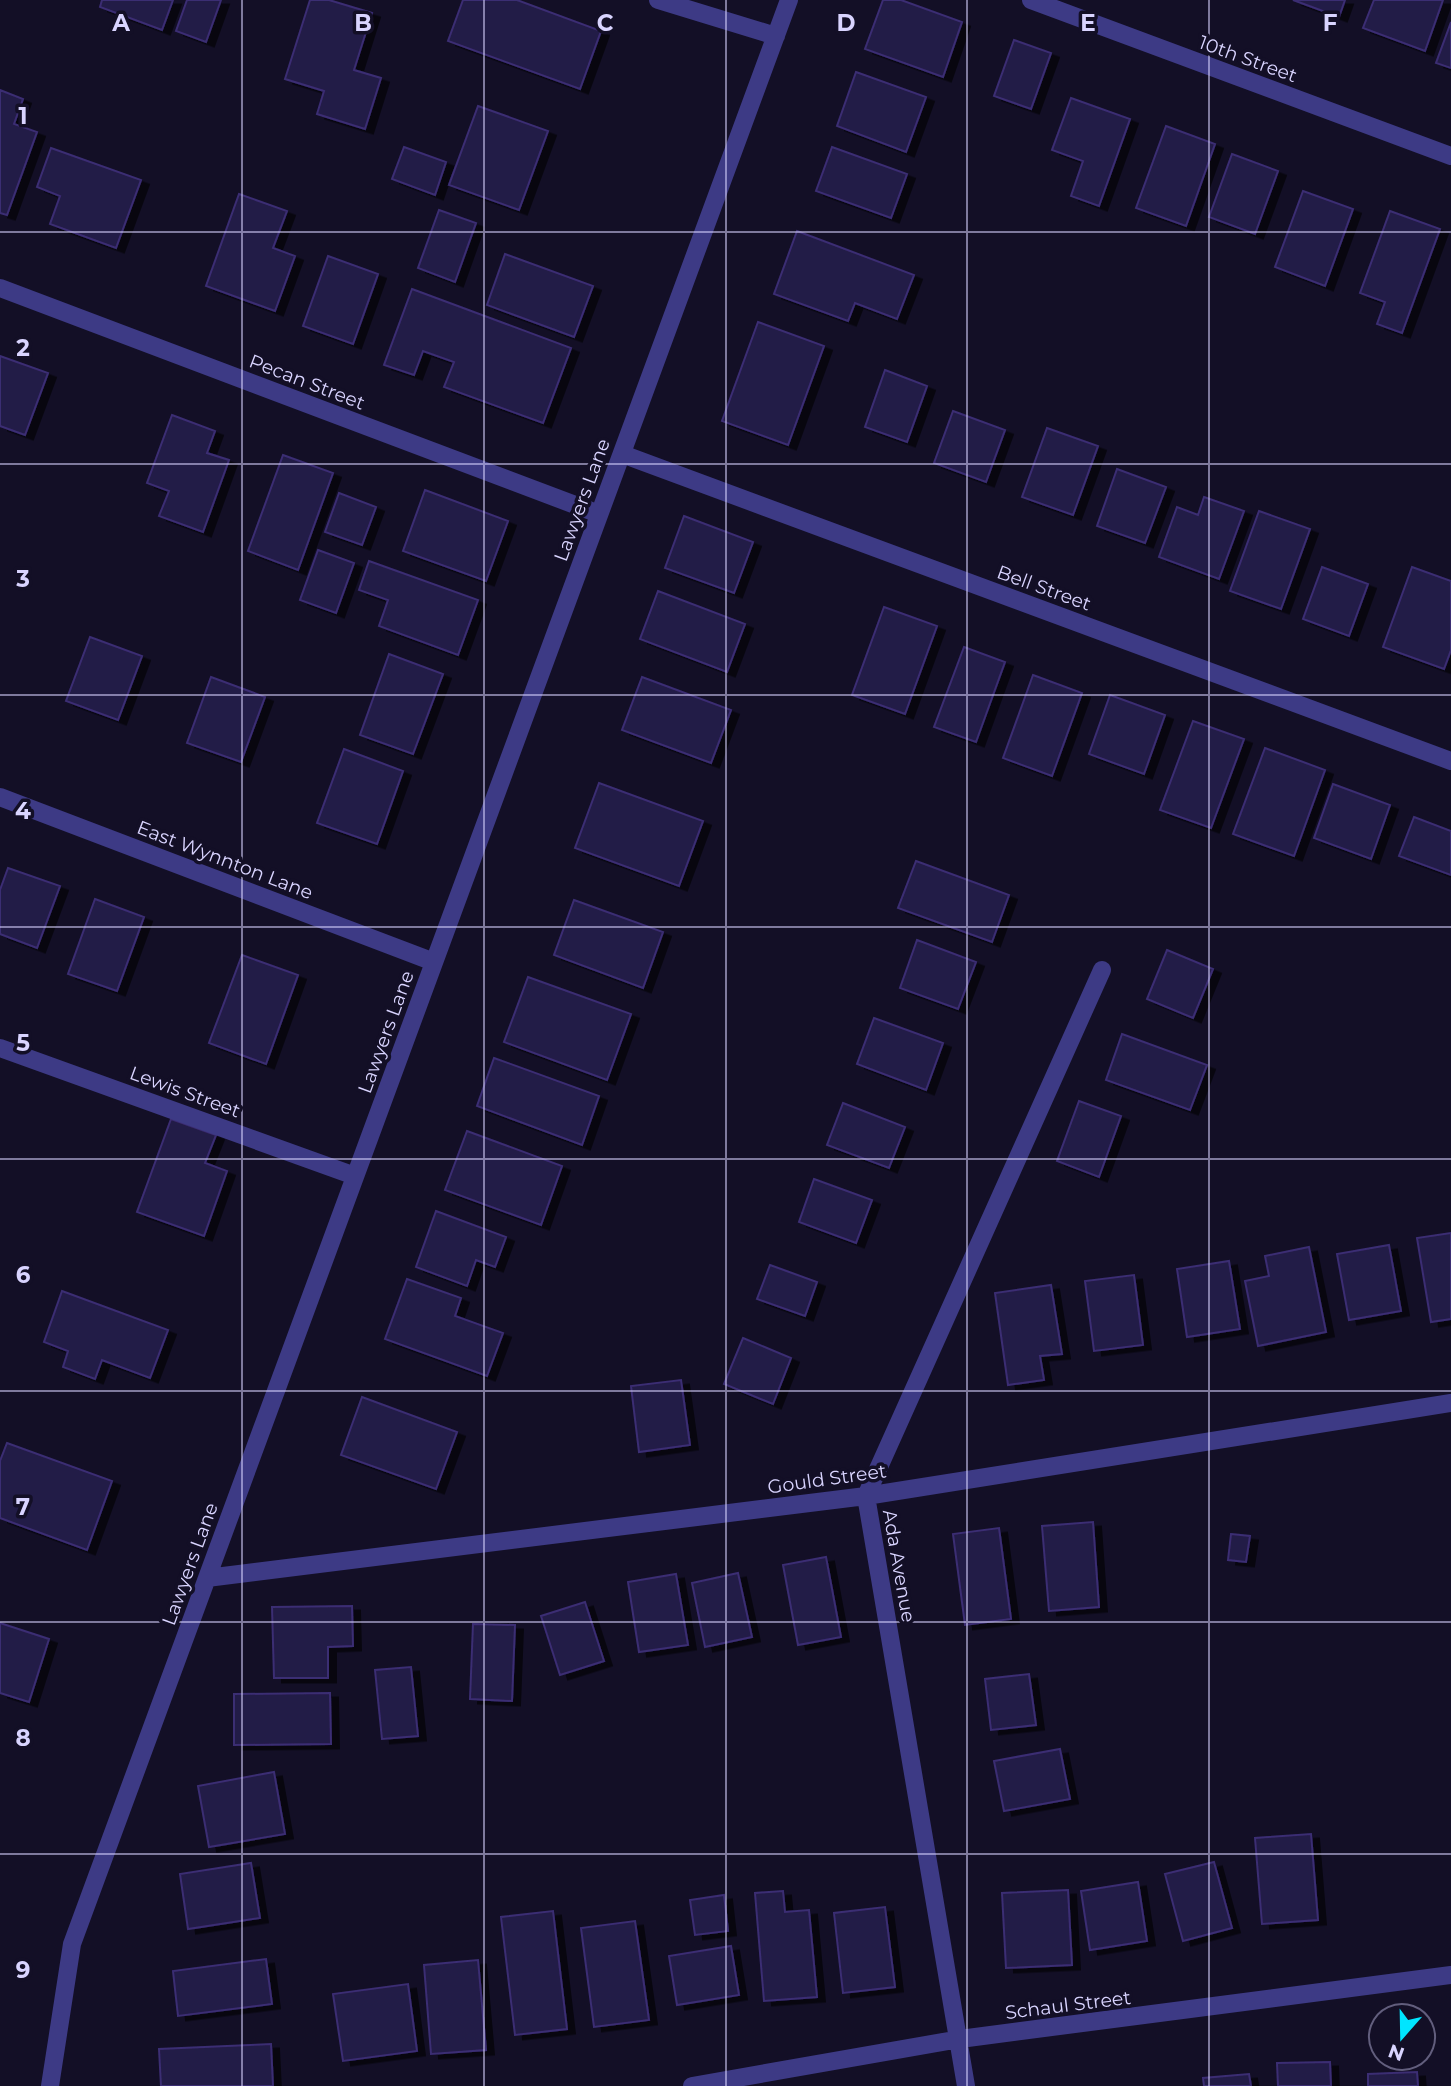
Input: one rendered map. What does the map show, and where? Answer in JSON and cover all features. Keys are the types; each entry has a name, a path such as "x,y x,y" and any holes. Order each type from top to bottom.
{"street":[{"path":"658,0 776,36"},
{"name":"Lawyers Lane","path":"51,2086 55,2039 72,1944 789,0"},
{"name":"10th Street","path":"1031,0 1451,156"},
{"name":"Pecan Street","path":"0,288 599,514"},
{"name":"Bell Street","path":"622,454 1451,761"},
{"name":"East Wynnton Lane","path":"0,797 434,962"},
{"name":"Ada Avenue","path":"966,2086 866,1496 1102,971"},
{"name":"Lewis Street","path":"0,1048 355,1176"},
{"name":"Gould Street","path":"206,1578 866,1496 1451,1403"},
{"name":"Schaul Street","path":"692,2086 960,2039 1451,1975"}],"building":[{"path":"102,0 173,0 162,30 100,7"},
{"path":"187,0 221,0 206,42 176,31"},
{"path":"310,0 329,0 372,13 354,70 381,78 365,129 317,114 324,91 285,79"},
{"path":"463,0 517,0 601,31 580,89 448,41"},
{"path":"883,0 901,0 962,22 943,77 865,49"},
{"path":"1293,0 1345,0 1339,17"},
{"path":"1374,0 1443,0 1425,51 1363,28"},
{"path":"1451,22 1451,68 1436,63"},
{"path":"1014,40 1051,53 1031,109 994,96"},
{"path":"856,72 926,97 906,152 837,126"},
{"path":"0,90 23,99 14,124 37,132 7,215 0,213"},
{"path":"1071,98 1130,119 1099,206 1071,196 1083,161 1052,150"},
{"path":"478,106 548,131 519,210 449,185"},
{"path":"1166,126 1215,144 1186,226 1136,208"},
{"path":"404,147 446,162 435,195 392,179"},
{"path":"832,147 907,174 891,218 816,191"},
{"path":"51,148 141,180 116,248 50,224 60,196 37,187"},
{"path":"1232,154 1278,171 1255,234 1209,217"},
{"path":"1303,191 1353,209 1325,286 1275,267"},
{"path":"239,194 287,211 273,248 295,256 275,311 206,286"},
{"path":"439,210 476,223 455,282 418,268"},
{"path":"1390,211 1440,229 1402,333 1377,324 1385,302 1360,293"},
{"path":"797,231 914,275 897,319 855,303 848,321 774,294"},
{"path":"505,254 593,286 574,337 487,305"},
{"path":"328,256 378,274 353,344 303,326"},
{"path":"412,289 571,348 543,423 444,387 454,362 423,351 414,375 384,365"},
{"path":"758,322 824,346 788,445 722,421"},
{"path":"0,356 48,373 25,435 0,426"},
{"path":"885,370 927,386 907,442 865,427"},
{"path":"953,411 1005,430 986,482 934,463"},
{"path":"172,415 215,431 207,453 229,460 203,532 159,516 169,491 147,483"},
{"path":"1047,428 1098,446 1073,515 1022,497"},
{"path":"283,455 333,473 298,570 248,551"},
{"path":"1117,469 1166,487 1145,543 1097,526"},
{"path":"425,490 508,521 486,581 403,551"},
{"path":"339,493 376,507 362,545 325,532"},
{"path":"1204,497 1244,511 1219,579 1159,557 1177,507 1198,515"},
{"path":"1259,511 1310,529 1281,609 1230,591"},
{"path":"684,516 753,542 734,593 665,568"},
{"path":"318,550 354,563 336,613 300,600"},
{"path":"369,561 478,600 458,655 379,626 388,600 359,590"},
{"path":"1322,567 1368,584 1349,636 1303,619"},
{"path":"1412,567 1451,581 1451,650 1444,669 1383,647"},
{"path":"658,591 745,624 727,672 640,639"},
{"path":"884,607 937,626 905,714 852,695"},
{"path":"90,637 142,656 118,720 66,701"},
{"path":"964,647 1005,662 976,742 934,727"},
{"path":"389,654 443,674 413,754 360,735"},
{"path":"1033,675 1082,693 1052,776 1003,758"},
{"path":"211,677 265,697 241,762 187,743"},
{"path":"642,677 731,710 711,763 622,730"},
{"path":"1110,695 1165,715 1144,774 1089,754"},
{"path":"1193,721 1244,739 1211,828 1160,810"},
{"path":"1265,748 1325,770 1294,856 1233,834"},
{"path":"344,749 403,771 377,844 317,823"},
{"path":"599,783 703,821 679,886 575,848"},
{"path":"1333,784 1390,805 1371,859 1314,838"},
{"path":"1414,817 1451,831 1451,875 1399,856"},
{"path":"916,861 1009,895 992,942 898,908"},
{"path":"8,868 60,886 37,948 0,934 0,890"},
{"path":"95,899 144,917 117,991 68,974"},
{"path":"574,900 663,932 643,988 554,955"},
{"path":"917,940 976,962 958,1009 900,988"},
{"path":"1167,950 1213,969 1193,1018 1147,999"},
{"path":"242,955 298,975 266,1064 209,1043"},
{"path":"528,977 631,1014 607,1080 504,1042"},
{"path":"874,1018 943,1043 926,1090 857,1064"},
{"path":"1122,1034 1207,1065 1190,1110 1106,1080"},
{"path":"494,1058 599,1096 582,1145 477,1106"},
{"path":"1079,1101 1121,1116 1099,1177 1057,1161"},
{"path":"843,1103 905,1127 889,1168 827,1145"},
{"path":"171,1119 216,1135 205,1163 227,1171 204,1236 137,1212"},
{"path":"467,1131 562,1166 541,1225 445,1190"},
{"path":"814,1179 872,1200 856,1243 799,1222"},
{"path":"436,1211 506,1237 495,1267 476,1260 467,1286 416,1267"},
{"path":"1451,1233 1451,1319 1431,1322 1417,1238"},
{"path":"1389,1245 1401,1311 1349,1320 1337,1254"},
{"path":"1309,1247 1326,1332 1258,1346 1245,1281 1269,1276 1265,1256"},
{"path":"1229,1261 1240,1329 1187,1337 1177,1269"},
{"path":"770,1265 817,1282 805,1316 757,1299"},
{"path":"1134,1275 1143,1345 1094,1351 1085,1281"},
{"path":"407,1279 461,1298 455,1316 503,1333 487,1376 385,1339"},
{"path":"1051,1285 1062,1354 1040,1356 1044,1380 1008,1385 995,1293"},
{"path":"62,1291 168,1330 150,1378 102,1360 95,1379 63,1367 68,1351 44,1342"},
{"path":"743,1338 791,1358 773,1404 724,1384"},
{"path":"681,1380 690,1445 639,1452 631,1386"},
{"path":"362,1397 457,1432 436,1489 341,1455"},
{"path":"7,1443 112,1481 87,1550 0,1518 0,1461"},
{"path":"1093,1522 1099,1607 1049,1611 1042,1526"},
{"path":"999,1528 1011,1619 965,1625 953,1534"},
{"path":"1231,1534 1250,1536 1246,1562 1228,1560"},
{"path":"826,1557 841,1637 798,1645 783,1565"},
{"path":"738,1573 752,1637 705,1647 692,1583"},
{"path":"676,1574 688,1645 639,1652 628,1582"},
{"path":"585,1602 604,1661 560,1675 541,1616"},
{"path":"352,1606 353,1646 328,1647 328,1678 274,1678 272,1607"},
{"path":"0,1623 49,1639 29,1702 0,1693"},
{"path":"473,1624 515,1625 512,1701 470,1699"},
{"path":"411,1667 418,1736 382,1739 375,1670"},
{"path":"1029,1674 1036,1725 991,1730 985,1679"},
{"path":"330,1693 331,1744 234,1745 234,1694"},
{"path":"1060,1749 1070,1799 1004,1811 994,1761"},
{"path":"274,1772 285,1834 209,1847 198,1786"},
{"path":"1311,1834 1318,1920 1262,1924 1255,1838"},
{"path":"1214,1862 1232,1928 1183,1941 1165,1874"},
{"path":"251,1863 260,1918 188,1929 180,1874"},
{"path":"1138,1882 1147,1941 1090,1950 1081,1891"},
{"path":"1068,1890 1072,1965 1006,1968 1002,1893"},
{"path":"783,1891 785,1912 809,1910 817,1997 764,2001 755,1893"},
{"path":"724,1895 728,1931 695,1935 690,1900"},
{"path":"885,1907 895,1987 843,1993 834,1913"},
{"path":"553,1911 567,2029 515,2035 501,1917"},
{"path":"635,1921 649,2020 594,2027 581,1928"},
{"path":"731,1946 739,1995 677,2005 669,1956"},
{"path":"266,1959 272,2004 178,2016 173,1971"},
{"path":"478,1960 486,2050 431,2054 424,1965"},
{"path":"408,1984 417,2051 343,2061 333,1994"},
{"path":"271,2044 273,2086 161,2086 159,2049"},
{"path":"1330,2062 1331,2086 1278,2086 1277,2063"},
{"path":"1417,2072 1418,2086 1368,2086 1368,2074"},
{"path":"1249,2074 1251,2086 1204,2086 1203,2078"}]}
